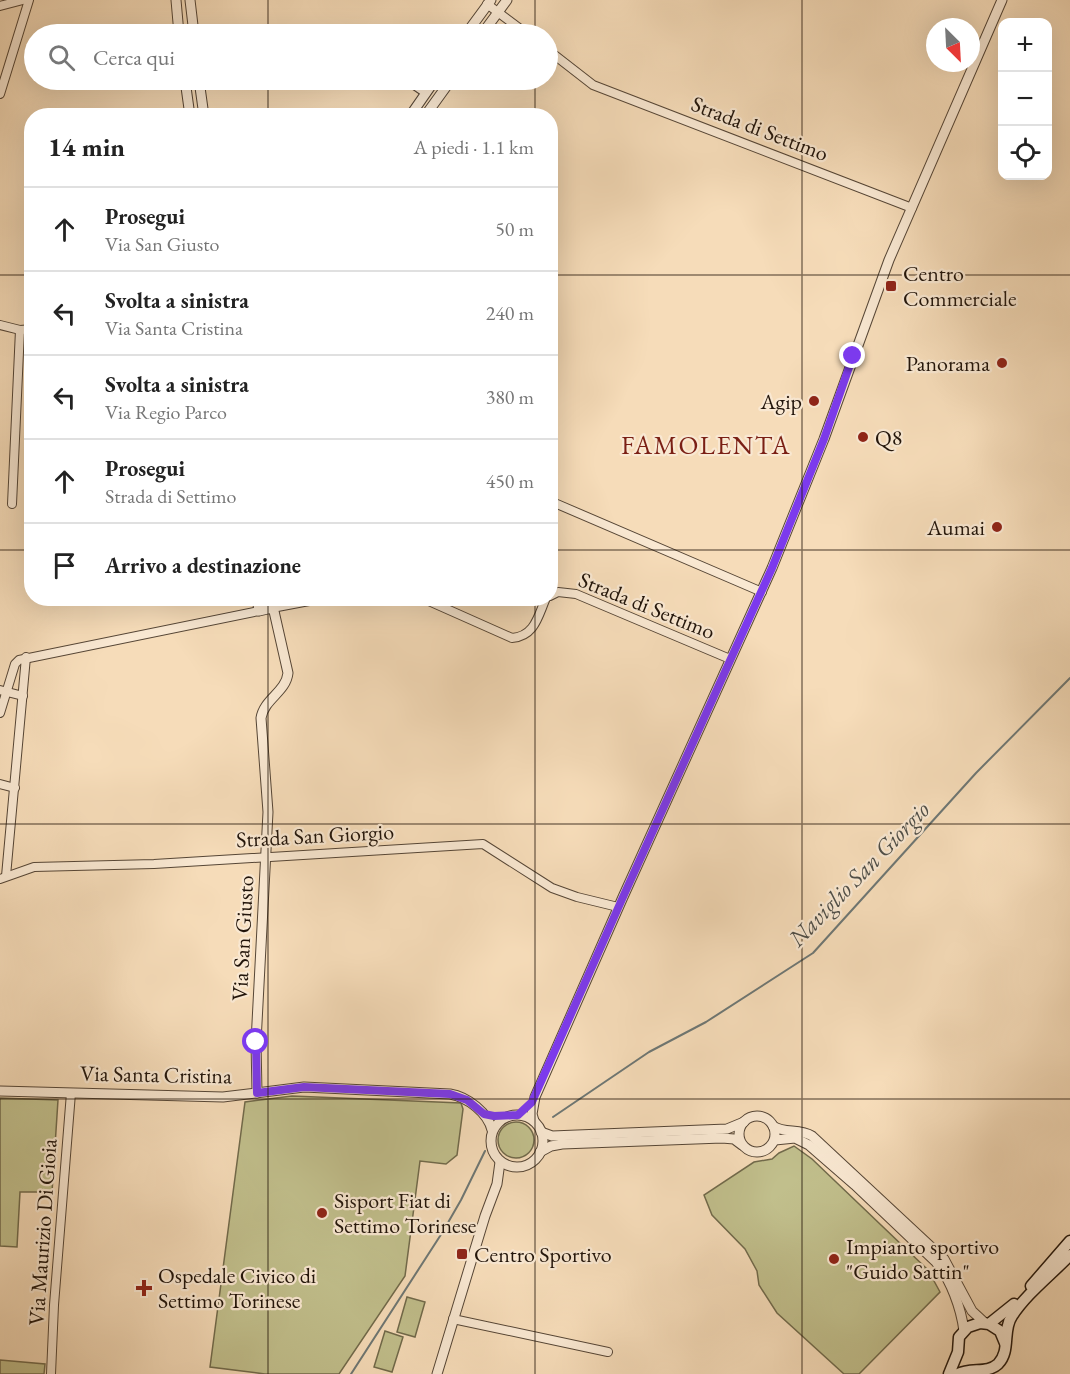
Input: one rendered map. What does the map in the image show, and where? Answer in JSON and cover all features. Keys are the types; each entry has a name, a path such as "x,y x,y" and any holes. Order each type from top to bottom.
{"main road":[{"path":"949,1374 958,1352 959,1337 964,1331 974,1324 987,1323 1006,1312 1070,1241"},
{"path":"958,1374 967,1370 991,1369 997,1365 1002,1359 1010,1318 1070,1255"},
{"path":"987,1323 1000,1331 1005,1344"},
{"path":"958,1352 964,1363 975,1370"}],"street":[{"path":"0,6 23,0"},
{"path":"0,94 29,0"},
{"path":"176,0 178,24"},
{"path":"190,0 193,24"},
{"path":"490,24 507,0"},
{"name":"Strada di Settimo","path":"532,1102 675,780 762,592 824,439 889,260 1002,0"},
{"path":"473,24 489,2 498,13 513,24"},
{"name":"Strada di Settimo","path":"558,58 593,85 912,208"},
{"path":"186,90 189,108"},
{"path":"200,90 203,108"},
{"path":"422,90 426,93"},
{"path":"416,108 428,90"},
{"path":"431,108 443,90"},
{"path":"0,325 24,330"},
{"path":"12,504 20,330"},
{"path":"558,504 762,592"},
{"name":"Strada di Settimo","path":"558,592 576,594 730,660"},
{"path":"258,606 259,610"},
{"path":"0,713 3,691 15,664 26,657 259,610 266,606"},
{"name":"Via San Giusto","path":"257,1093 256,1051 268,812 261,715 265,706 286,681 288,673 272,606"},
{"name":"Strada di Settimo","path":"438,606 512,638 521,637 531,631 542,606"},
{"path":"3,878 15,788 26,657"},
{"path":"3,691 23,696"},
{"path":"0,784 15,788"},
{"name":"Strada San Giorgio","path":"3,878 34,867 154,864 483,844 552,888 618,908"},
{"name":"Via Santa Cristina","path":"0,1091 223,1097 304,1087 450,1094 467,1100 484,1114 492,1130"},
{"name":"Via Maurizio Di Gioia","path":"51,1374 70,1093"},
{"path":"518,1115 532,1102"},
{"path":"532,1102 534,1121 541,1132 543,1144 540,1152"},
{"name":"Via Santa Cristina","path":"484,1114 506,1117"},
{"path":"437,1374 485,1216 498,1184 500,1162 491,1147 492,1130 506,1117 518,1115 534,1121"},
{"path":"541,1132 552,1136 727,1129 749,1118 761,1117 782,1130 802,1131 812,1136 944,1259 972,1311 987,1323"},
{"path":"742,1145 739,1133 744,1122"},
{"path":"500,1162 513,1167 529,1164 540,1152 556,1144 573,1143 730,1138 751,1152 763,1152 775,1140 773,1126"},
{"path":"775,1140 789,1137 804,1141 855,1185 936,1262 949,1285 964,1331"},
{"path":"498,1184 513,1167"},
{"path":"453,1319 608,1352"}],"shaded area":[{"name":"Sisport Fiat di Settimo Torinese","path":"292,1096 461,1103 463,1109 457,1155 446,1164 420,1161 405,1276 339,1374 265,1374 210,1367 245,1102"},
{"path":"0,1098 58,1100 52,1192 20,1192 17,1247 0,1246"},
{"path":"516,1122 529,1127 534,1140 529,1153 516,1158 503,1153 498,1140 503,1127"},
{"name":"Impianto sportivo \"Guido Sattin\"","path":"794,1146 812,1159 928,1270 940,1292 859,1374 844,1374 777,1313 759,1285 757,1271 745,1249 712,1215 704,1195 754,1162 772,1159"},
{"path":"407,1297 425,1302 415,1337 397,1332"},
{"path":"385,1331 403,1337 392,1372 374,1367"},
{"path":"0,1360 45,1364 44,1374 0,1374"}],"waterway":[{"name":"Naviglio San Giorgio","path":"553,1117 649,1052 706,1022 813,953 976,773 1070,678"},
{"path":"351,1374 442,1233 485,1151"}],"place":[{"name":"Centro Commerciale","path":"891,286"},
{"name":"Panorama","path":"1002,363"},
{"name":"Agip","path":"814,401"},
{"name":"Q8","path":"863,437"},
{"name":"Aumai","path":"997,527"},
{"name":"Sisport Fiat di Settimo Torinese","path":"322,1213"},
{"name":"Centro Sportivo","path":"462,1254"},
{"name":"Impianto sportivo \"Guido Sattin\"","path":"834,1259"},
{"name":"Ospedale Civico di Settimo Torinese","path":"144,1288"}],"district":[{"name":"FAMOLENTA","path":"706,445"}],"route":[{"path":"256,1042 257,1093 304,1087 450,1094 467,1100 484,1114 499,1117 518,1115 532,1102 762,592 824,439 853,356"}]}
